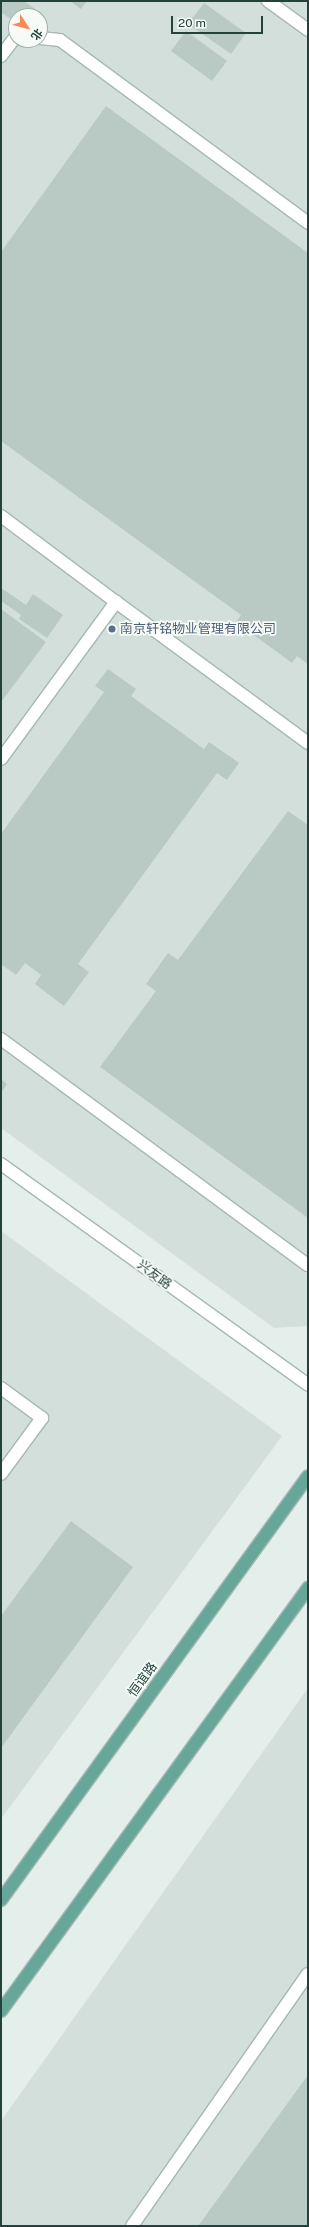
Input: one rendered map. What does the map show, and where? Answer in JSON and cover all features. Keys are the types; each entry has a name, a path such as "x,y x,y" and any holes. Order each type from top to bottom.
{"main road":[{"name":"恒谊路","path":"1,1900 308,1476"},
{"path":"1,2011 308,1588"}],"street":[{"path":"268,1 308,30"},
{"path":"48,39 60,40 308,223"},
{"path":"1,56 8,47"},
{"path":"1,516 308,743"},
{"path":"1,759 116,602"},
{"path":"1,1039 308,1265"},
{"name":"兴友路","path":"1,1164 308,1385"},
{"path":"1,1388 42,1418 1,1474"},
{"path":"132,2226 308,1974"}],"shaded area":[{"path":"1,1 308,1 308,1326 274,1328 1,1128"},
{"path":"1,1231 282,1436 1,1819"},
{"path":"308,1688 308,2226 1,2226 1,2121"}],"building":[{"path":"1,1 24,1 34,8 8,8 8,17 1,12"},
{"path":"70,1 87,1 81,9"},
{"path":"204,3 246,33 231,54 188,24"},
{"path":"186,31 227,61 212,81 171,51"},
{"path":"106,106 308,253 308,664 297,656 292,663 236,622 241,615 1,441 1,252"},
{"path":"1,588 26,605 33,594 63,615 47,638 19,619 21,615 1,601"},
{"path":"1,609 46,642 1,702"},
{"path":"108,669 136,689 131,696 204,749 209,742 239,763 227,780 217,773 78,964 89,972 64,1006 35,984 41,975 25,963 16,975 1,964 1,834 104,692 95,686"},
{"path":"288,811 308,825 308,1218 100,1067 156,991 146,984 168,953 178,960"},
{"path":"1,1079 7,1084 1,1093"},
{"path":"71,1521 133,1567 1,1748 1,1616"},
{"path":"308,2075 308,2226 198,2226"}],"place":[{"name":"南京轩铭物业管理有限公司","path":"112,629"}]}
